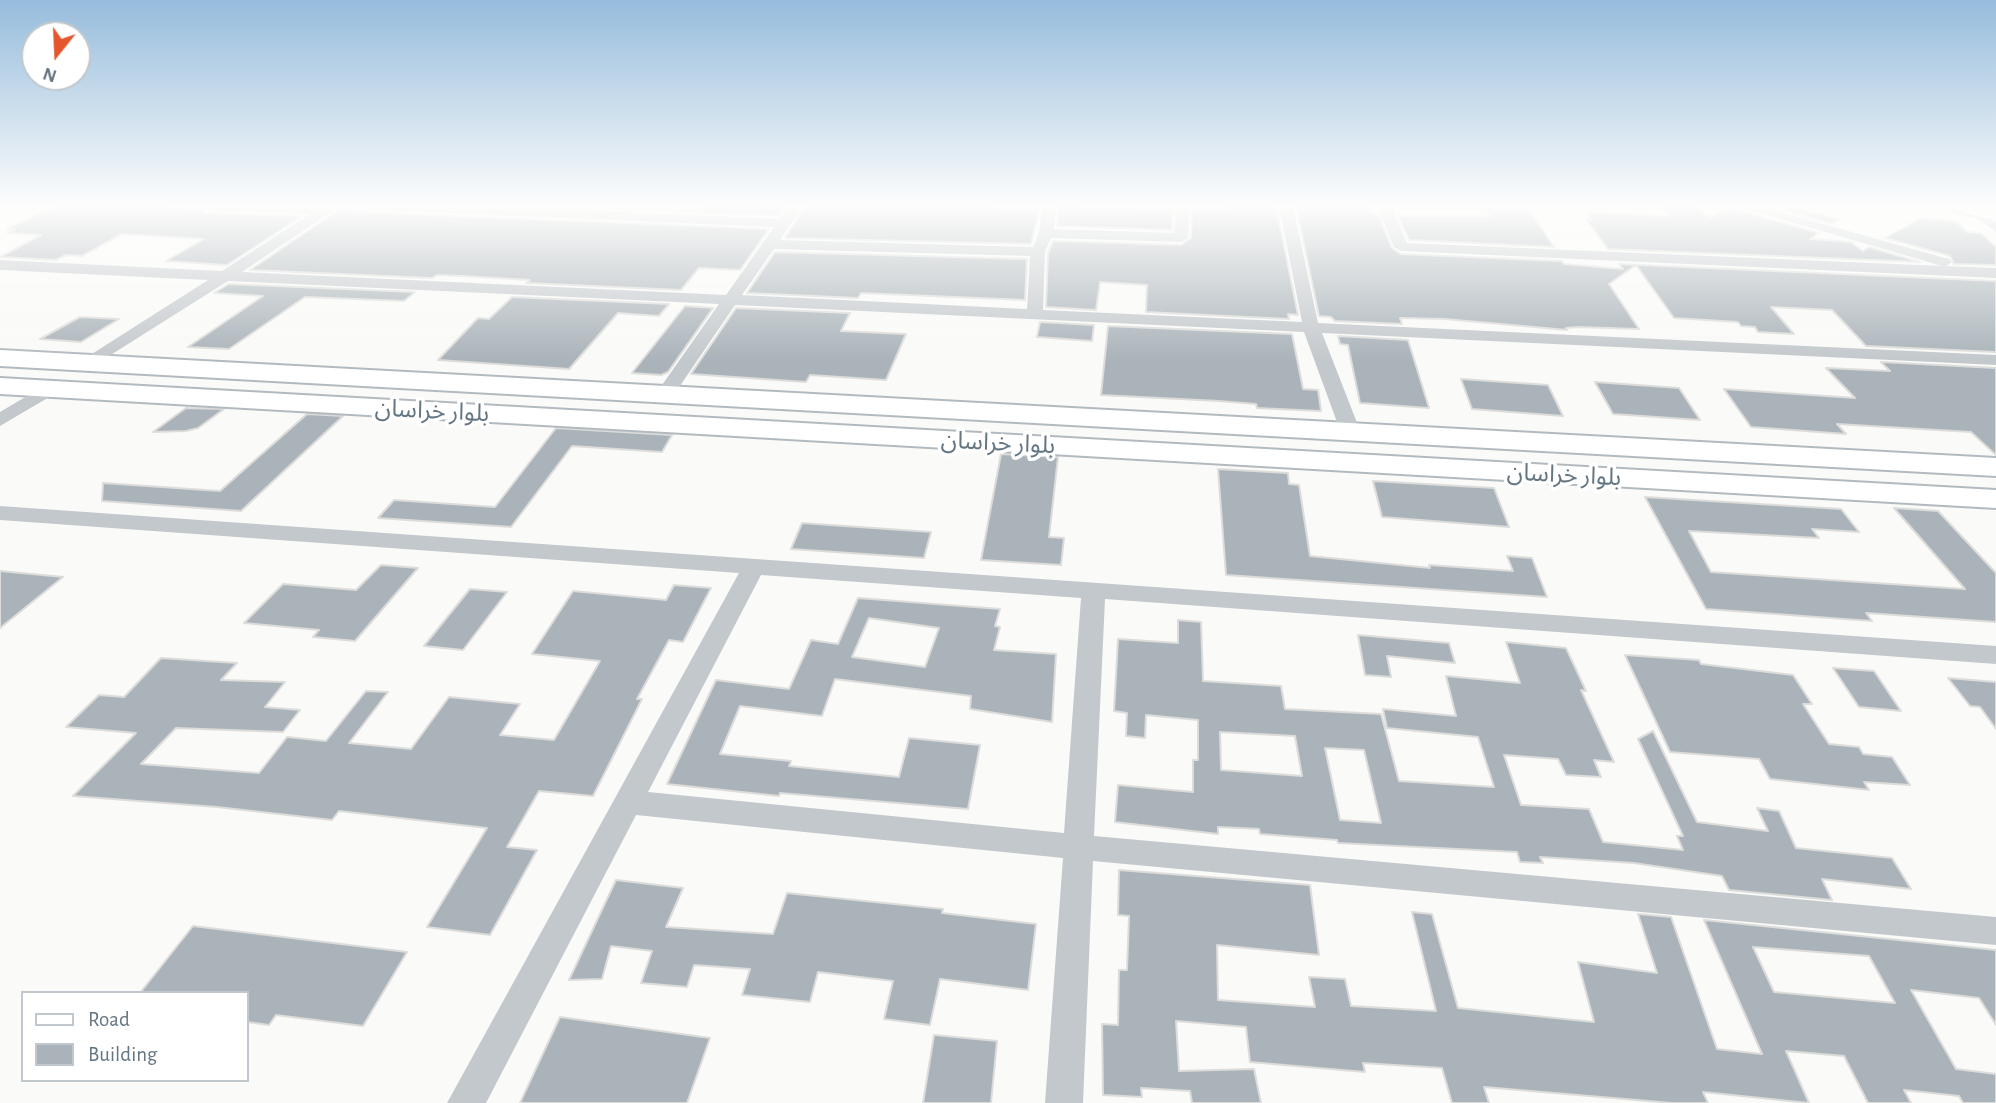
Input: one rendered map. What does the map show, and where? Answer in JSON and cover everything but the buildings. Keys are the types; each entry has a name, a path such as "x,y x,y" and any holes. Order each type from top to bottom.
{"main road":[{"name":"بلوار خراسان","path":"0,358 1996,467"},
{"name":"بلوار خراسان","path":"0,386 1996,499"},
{"path":"973,441 980,412"}],"street":[{"path":"90,363 256,257"},
{"path":"664,395 761,257"},
{"path":"1035,314 1038,257"},
{"path":"1297,257 1311,327 1351,433"},
{"path":"1638,257 1990,273"},
{"path":"1933,257 1990,273"},
{"path":"0,265 1996,360"},
{"path":"0,420 49,389"},
{"path":"0,513 1996,655"},
{"path":"466,1103 753,568"},
{"path":"1064,1103 1093,592"},
{"path":"627,802 1080,847 1996,931"}]}
